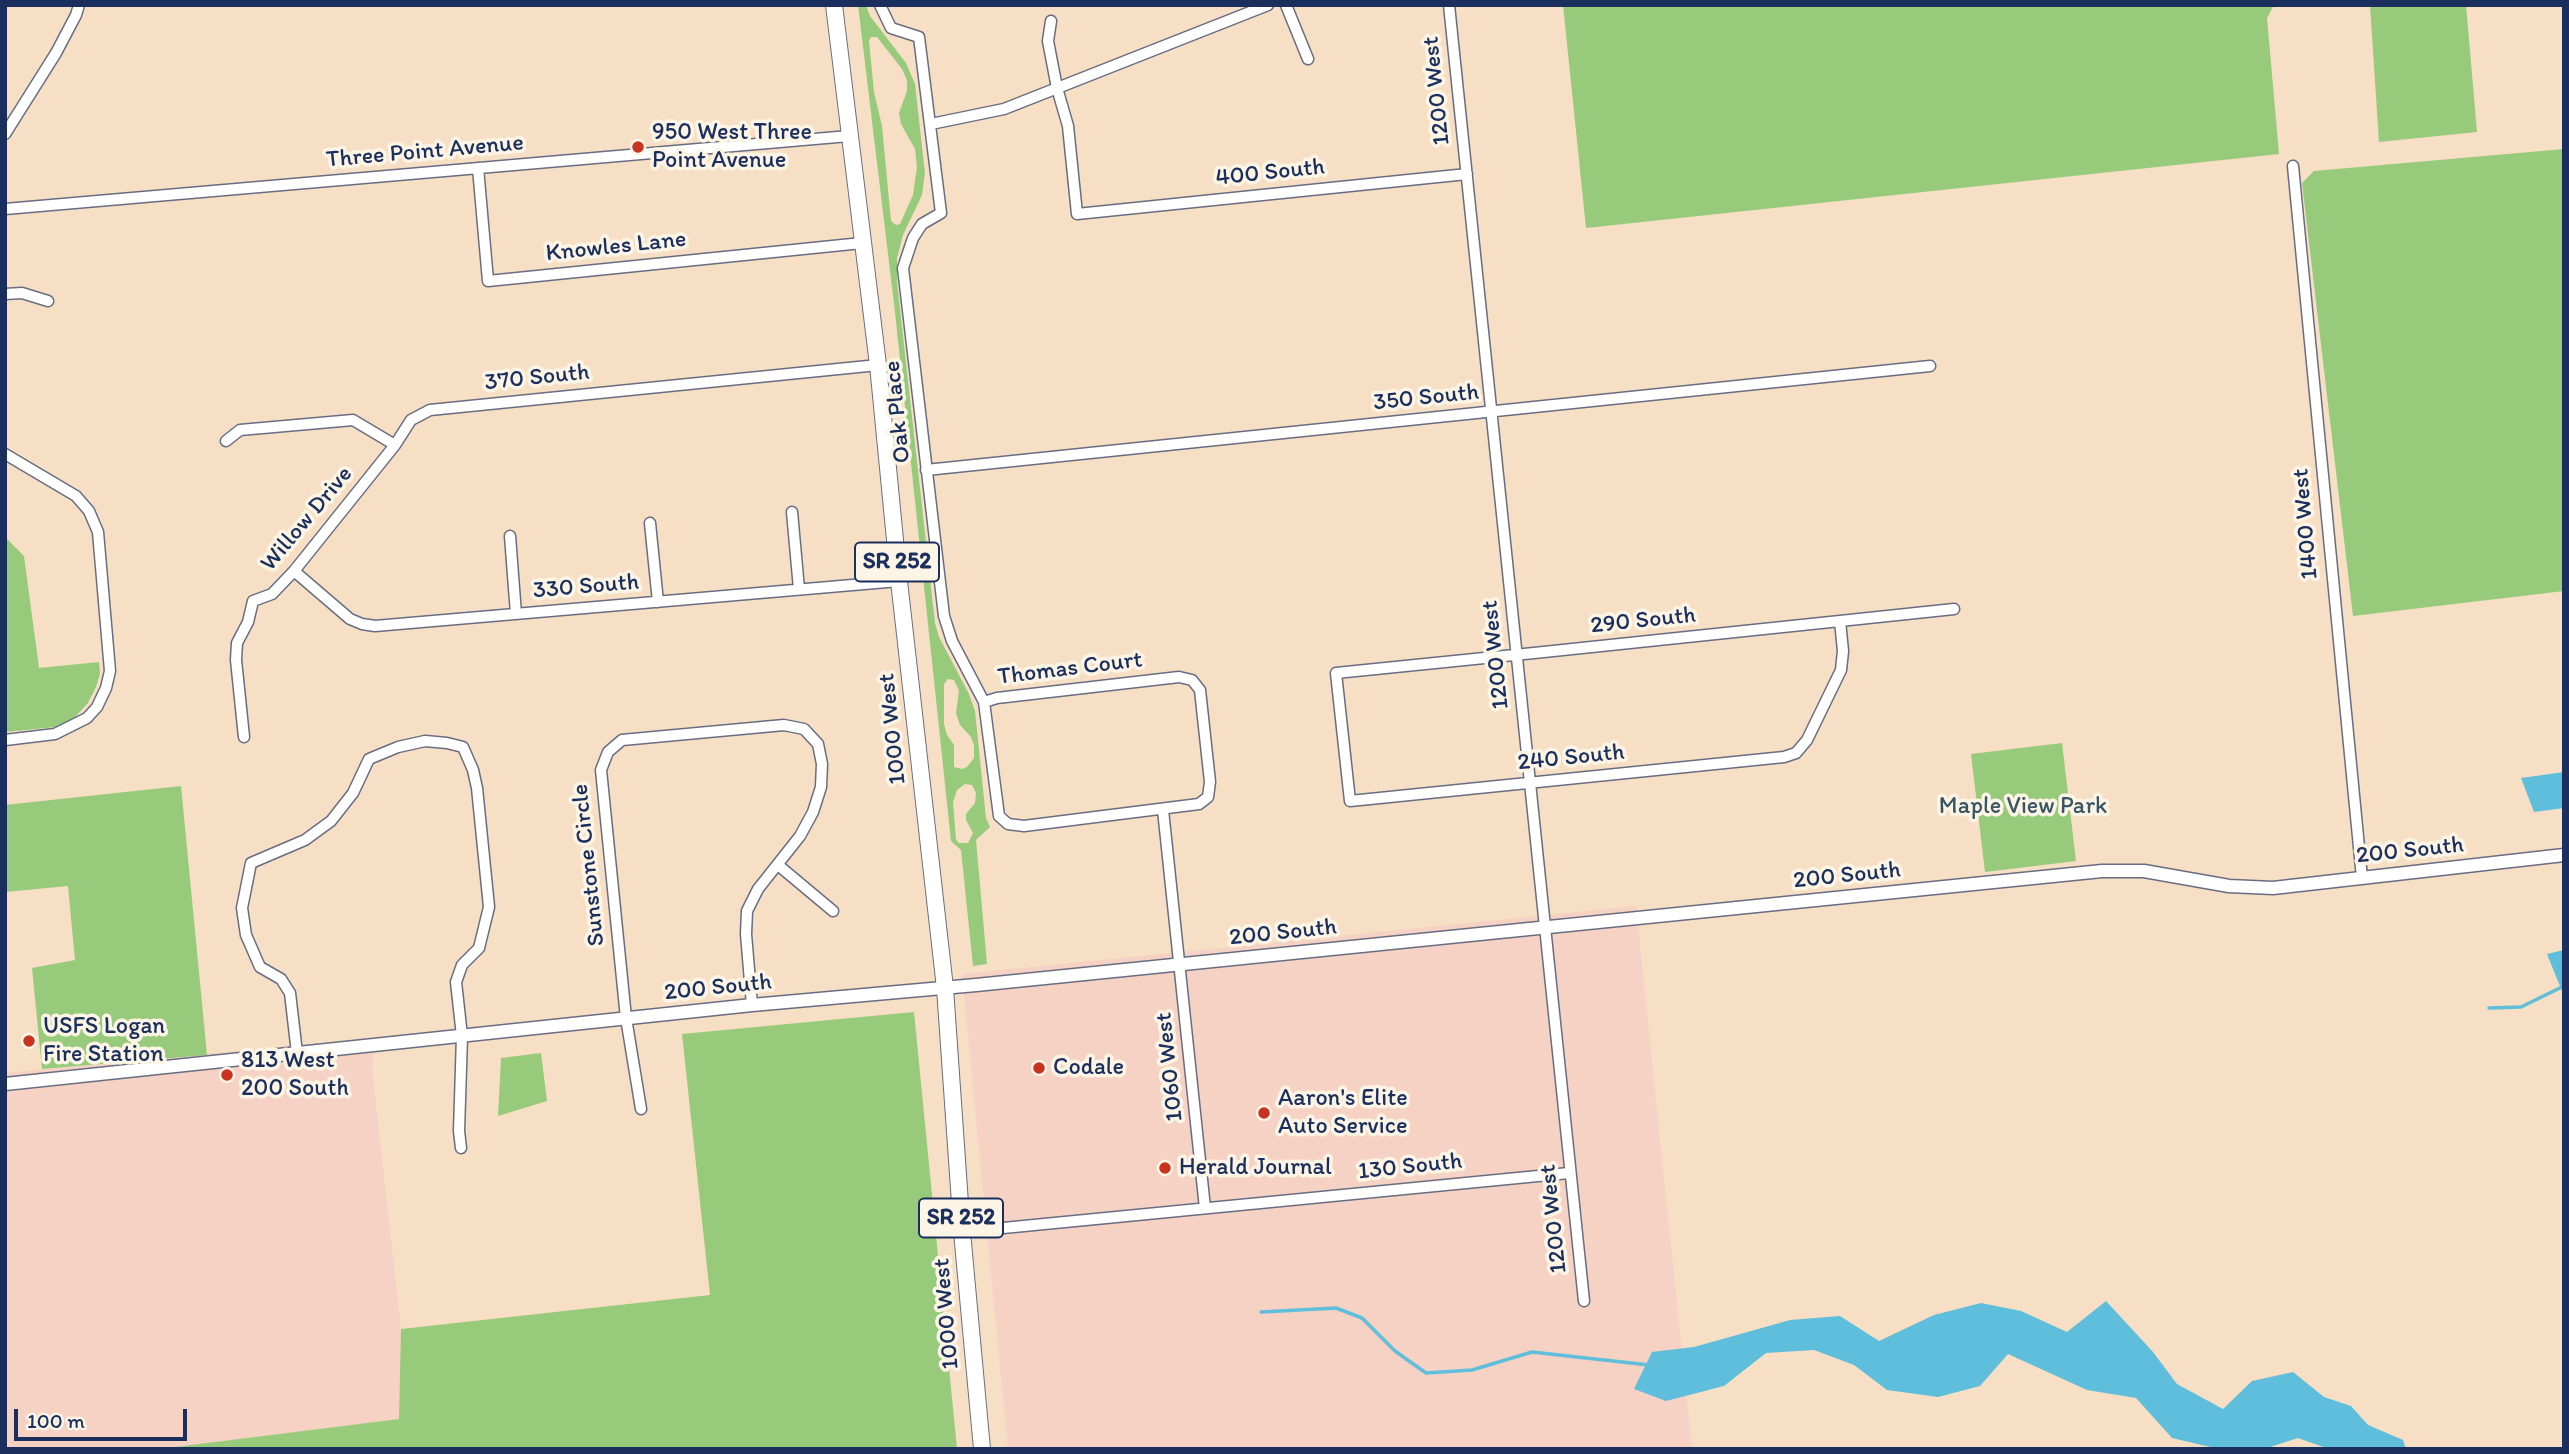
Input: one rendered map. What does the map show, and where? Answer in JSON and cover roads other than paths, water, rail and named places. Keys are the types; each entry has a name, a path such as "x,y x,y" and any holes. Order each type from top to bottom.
{"main road":[{"name":"1000 West","path":"834,5 878,365 899,581 945,988 962,1232 982,1449"}],"street":[{"path":"5,134 56,53 79,5"},
{"path":"880,5 891,28 919,37 931,124 1004,109 1268,5"},
{"path":"1286,5 1308,59"},
{"name":"1200 West","path":"1449,5 1584,1301"},
{"path":"1051,21 1048,41 1057,88"},
{"name":"400 South","path":"1057,88 1068,126 1077,214 1467,174"},
{"name":"Oak Place","path":"931,124 941,213 922,224 913,238 903,268 944,617 952,641 984,702"},
{"name":"Three Point Avenue","path":"5,209 849,136"},
{"name":"1400 West","path":"2293,166 2362,878"},
{"name":"Knowles Lane","path":"478,168 488,281 862,243"},
{"path":"5,294 22,293 48,301"},
{"name":"370 South","path":"395,445 411,420 430,410 878,365"},
{"name":"350 South","path":"926,470 1930,366"},
{"path":"226,441 240,430 354,420 395,445"},
{"name":"Willow Drive","path":"244,737 236,660 237,643 248,622 253,601 272,594 294,571 395,445"},
{"path":"5,454 76,496 89,511 98,532 110,671 97,707 87,718 55,734 5,740"},
{"path":"792,512 799,589"},
{"path":"650,523 658,602"},
{"path":"510,536 516,614"},
{"name":"330 South","path":"294,571 350,619 375,626 899,581"},
{"name":"290 South","path":"1350,801 1336,673 1954,610"},
{"name":"240 South","path":"1350,801 1770,758 1796,753 1807,740 1842,670 1840,621"},
{"name":"Thomas Court","path":"1179,677 1192,680 1200,690 1210,782 1209,797 1199,804 1163,810 1024,826 1008,824 999,817 984,702 997,698 1179,677"},
{"name":"Sunstone Circle","path":"641,1109 626,1018 601,770 608,752 622,740 784,724 804,729 818,744 822,764 821,787 813,812 800,836 758,889 747,911 746,934 752,1005"},
{"path":"297,1053 290,993 281,979 260,967 246,935 242,908 251,863 306,840 331,821 353,793 369,760 398,747 425,741 463,747 477,788 489,907 479,947 462,965 456,982 462,1036 459,1131 461,1148"},
{"path":"1163,810 1181,964"},
{"name":"200 South","path":"5,1084 752,1005 945,988 2102,871 2144,871 2229,886 2273,888 2564,855"},
{"path":"778,865 833,911"},
{"name":"1060 West","path":"1181,964 1205,1208"},
{"name":"130 South","path":"962,1232 1569,1173"}],"water":[{"path":"2564,772 2564,808 2534,812 2521,778"},
{"path":"2564,950 2564,996 2547,954"},
{"path":"2106,1301 2153,1352 2177,1384 2223,1409 2252,1381 2293,1372 2324,1397 2351,1406 2368,1425 2403,1440 2406,1449 2329,1449 2298,1438 2264,1449 2219,1449 2172,1438 2136,1398 2087,1390 2008,1354 1980,1386 1938,1397 1887,1390 1854,1365 1814,1350 1766,1353 1724,1386 1666,1401 1634,1389 1652,1352 1694,1347 1790,1320 1840,1316 1879,1341 1934,1315 1981,1303 2021,1311 2067,1332"}],"waterway":[{"path":"2489,1008 2521,1007 2564,986"},
{"path":"1261,1312 1336,1308 1362,1318 1395,1351 1426,1373 1472,1370 1532,1352 1649,1365"}],"place":[{"name":"950 West Three Point Avenue","path":"638,147"},
{"name":"USFS Logan Fire Station","path":"29,1041"},
{"name":"Codale","path":"1039,1068"},
{"name":"813 West 200 South","path":"227,1075"},
{"name":"Aaron's Elite Auto Service","path":"1264,1113"},
{"name":"Herald Journal","path":"1165,1168"}],"park label":[{"name":"Maple View Park","path":"2023,807"}]}
